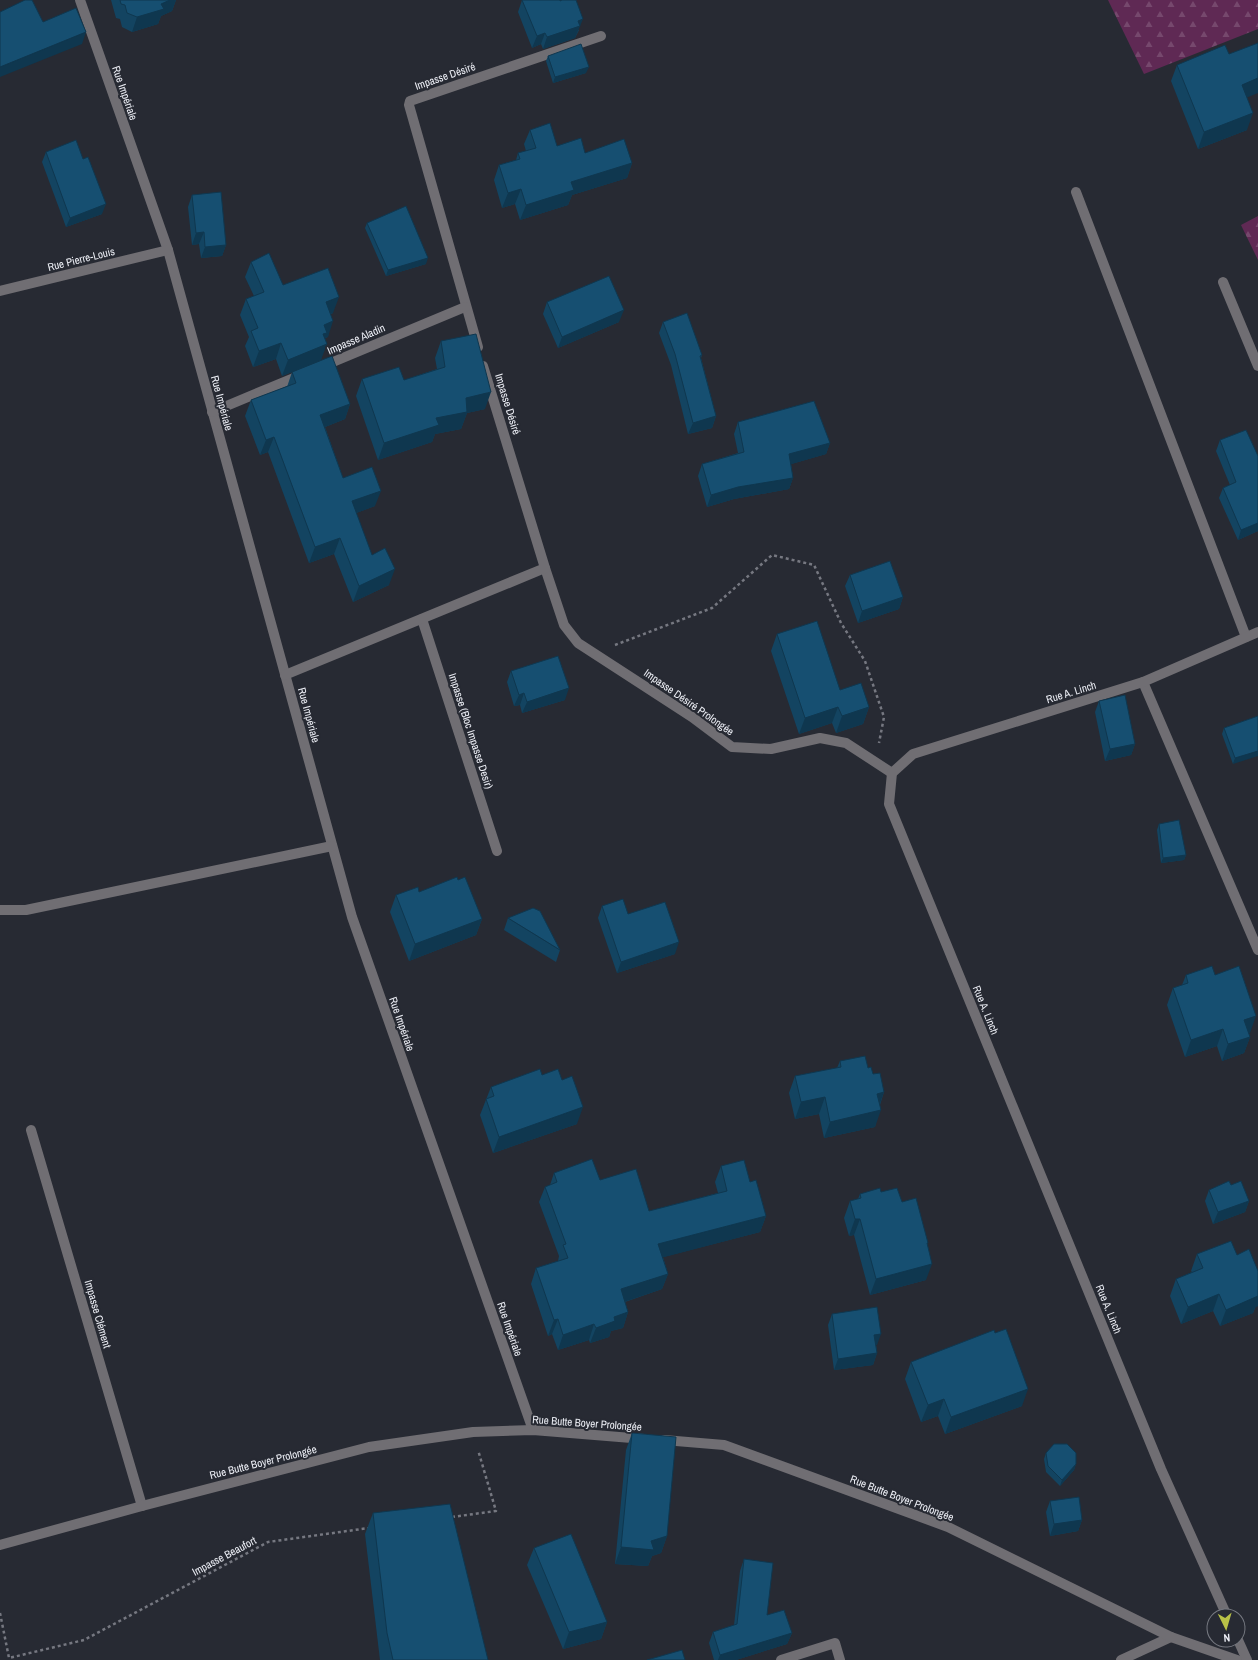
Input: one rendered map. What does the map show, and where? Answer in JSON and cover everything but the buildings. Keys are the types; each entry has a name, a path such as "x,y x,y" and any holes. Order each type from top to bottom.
{"street":[{"name":"Rue Impériale","path":"80,0 168,250 352,917 533,1430"},
{"name":"Impasse Désiré","path":"545,568 465,307 409,105 410,101 601,36"},
{"path":"1076,192 1246,637"},
{"name":"Rue Pierre-Louis","path":"0,290 168,250"},
{"path":"1223,282 1258,366"},
{"name":"Impasse Aladin","path":"212,412 465,307"},
{"path":"285,675 545,568"},
{"name":"Impasse Désiré Prolongée","path":"545,568 564,625 578,642 692,717 732,747 771,750 820,738 846,743 892,773"},
{"name":"Impasse (Bloc Impasse Desir)","path":"422,619 497,851"},
{"name":"Rue A. Linch","path":"1223,1608 1161,1469 889,804 892,773 913,754 1143,682 1258,632"},
{"path":"1143,682 1258,950"},
{"path":"0,910 26,910 332,846"},
{"name":"Impasse Clément","path":"31,1130 142,1506"},
{"name":"Rue Butte Boyer Prolongée","path":"0,1545 142,1506 369,1447 473,1432 533,1430 724,1445 948,1527 1171,1637 1237,1660"},
{"path":"1121,1660 1171,1637"},
{"path":"781,1660 835,1643 840,1660"},
{"path":"1241,1648 1246,1660"}],"path":[{"path":"594,653 712,608 772,555 814,565 841,622 865,661 884,717 876,763"},
{"path":"449,1517 496,1511 473,1432"},
{"name":"Impasse Beaufort","path":"0,1613 9,1658 84,1640 268,1542 370,1528"}],"green space":[{"path":"1108,0 1258,0 1258,29 1144,74"},
{"path":"1258,216 1258,260 1241,225"}]}
